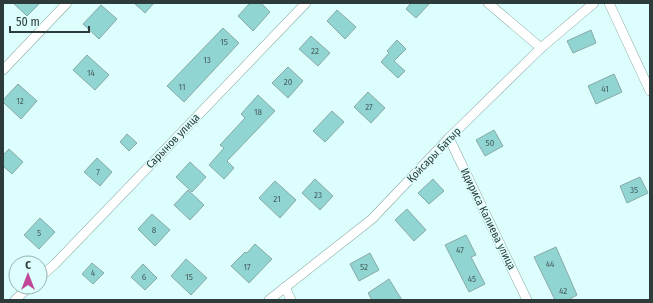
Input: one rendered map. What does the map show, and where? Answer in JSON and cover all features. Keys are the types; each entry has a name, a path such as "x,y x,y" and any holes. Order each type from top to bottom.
{"street":[{"path":"3,70 67,3"},
{"name":"Сарынов улица","path":"48,270 306,3"},
{"path":"488,3 541,48"},
{"name":"Қойсары Батыр","path":"268,300 372,220 449,138 541,48 594,3"},
{"path":"609,3 650,91"},
{"name":"Идириса Калиева улица","path":"449,138 527,300"},
{"path":"284,287 291,300"}],"building":[{"path":"13,3 40,3 27,16"},
{"path":"134,3 154,3 145,13"},
{"path":"250,3 261,3 270,12 253,31 238,16"},
{"path":"411,3 430,3 416,18 406,9"},
{"path":"101,5 117,19 99,39 83,24"},
{"path":"337,10 356,27 345,39 327,21"},
{"path":"223,28 239,43 184,102 167,86"},
{"path":"591,30 596,43 573,53 567,41"},
{"path":"311,36 330,53 318,66 299,49"},
{"path":"397,40 406,49 394,61 405,71 398,78 381,62 389,53 387,51"},
{"path":"87,55 109,75 95,90 73,70"},
{"path":"288,67 303,81 288,98 272,83"},
{"path":"614,74 622,92 596,104 588,86"},
{"path":"18,84 37,101 21,119 3,102 3,100"},
{"path":"368,92 385,108 371,123 354,107"},
{"path":"258,95 275,111 227,161 234,168 224,179 209,165 224,148 220,145 245,118 241,114"},
{"path":"332,111 344,122 325,142 313,131"},
{"path":"494,130 503,146 485,156 476,140"},
{"path":"127,134 137,143 129,151 120,142"},
{"path":"9,149 23,162 12,174 3,166 3,155"},
{"path":"97,158 112,172 100,186 84,172"},
{"path":"190,162 206,177 192,192 176,177"},
{"path":"640,177 648,193 627,203 620,186"},
{"path":"315,179 333,196 320,210 302,193"},
{"path":"433,179 444,191 429,204 418,193"},
{"path":"275,181 296,200 280,218 259,198"},
{"path":"188,190 204,205 190,220 174,205"},
{"path":"407,209 426,230 414,241 395,220"},
{"path":"152,214 170,230 155,246 138,229"},
{"path":"40,218 55,232 39,249 24,235"},
{"path":"466,235 476,255 471,257 485,284 469,292 445,245"},
{"path":"255,244 272,259 249,283 231,266 245,252 247,253"},
{"path":"556,247 577,295 568,300 555,300 534,257"},
{"path":"370,253 379,270 359,281 350,264"},
{"path":"186,259 207,278 191,295 171,276"},
{"path":"92,263 104,273 93,284 82,274"},
{"path":"143,264 157,278 145,290 131,277"},
{"path":"389,279 402,300 372,300 368,293"}]}
